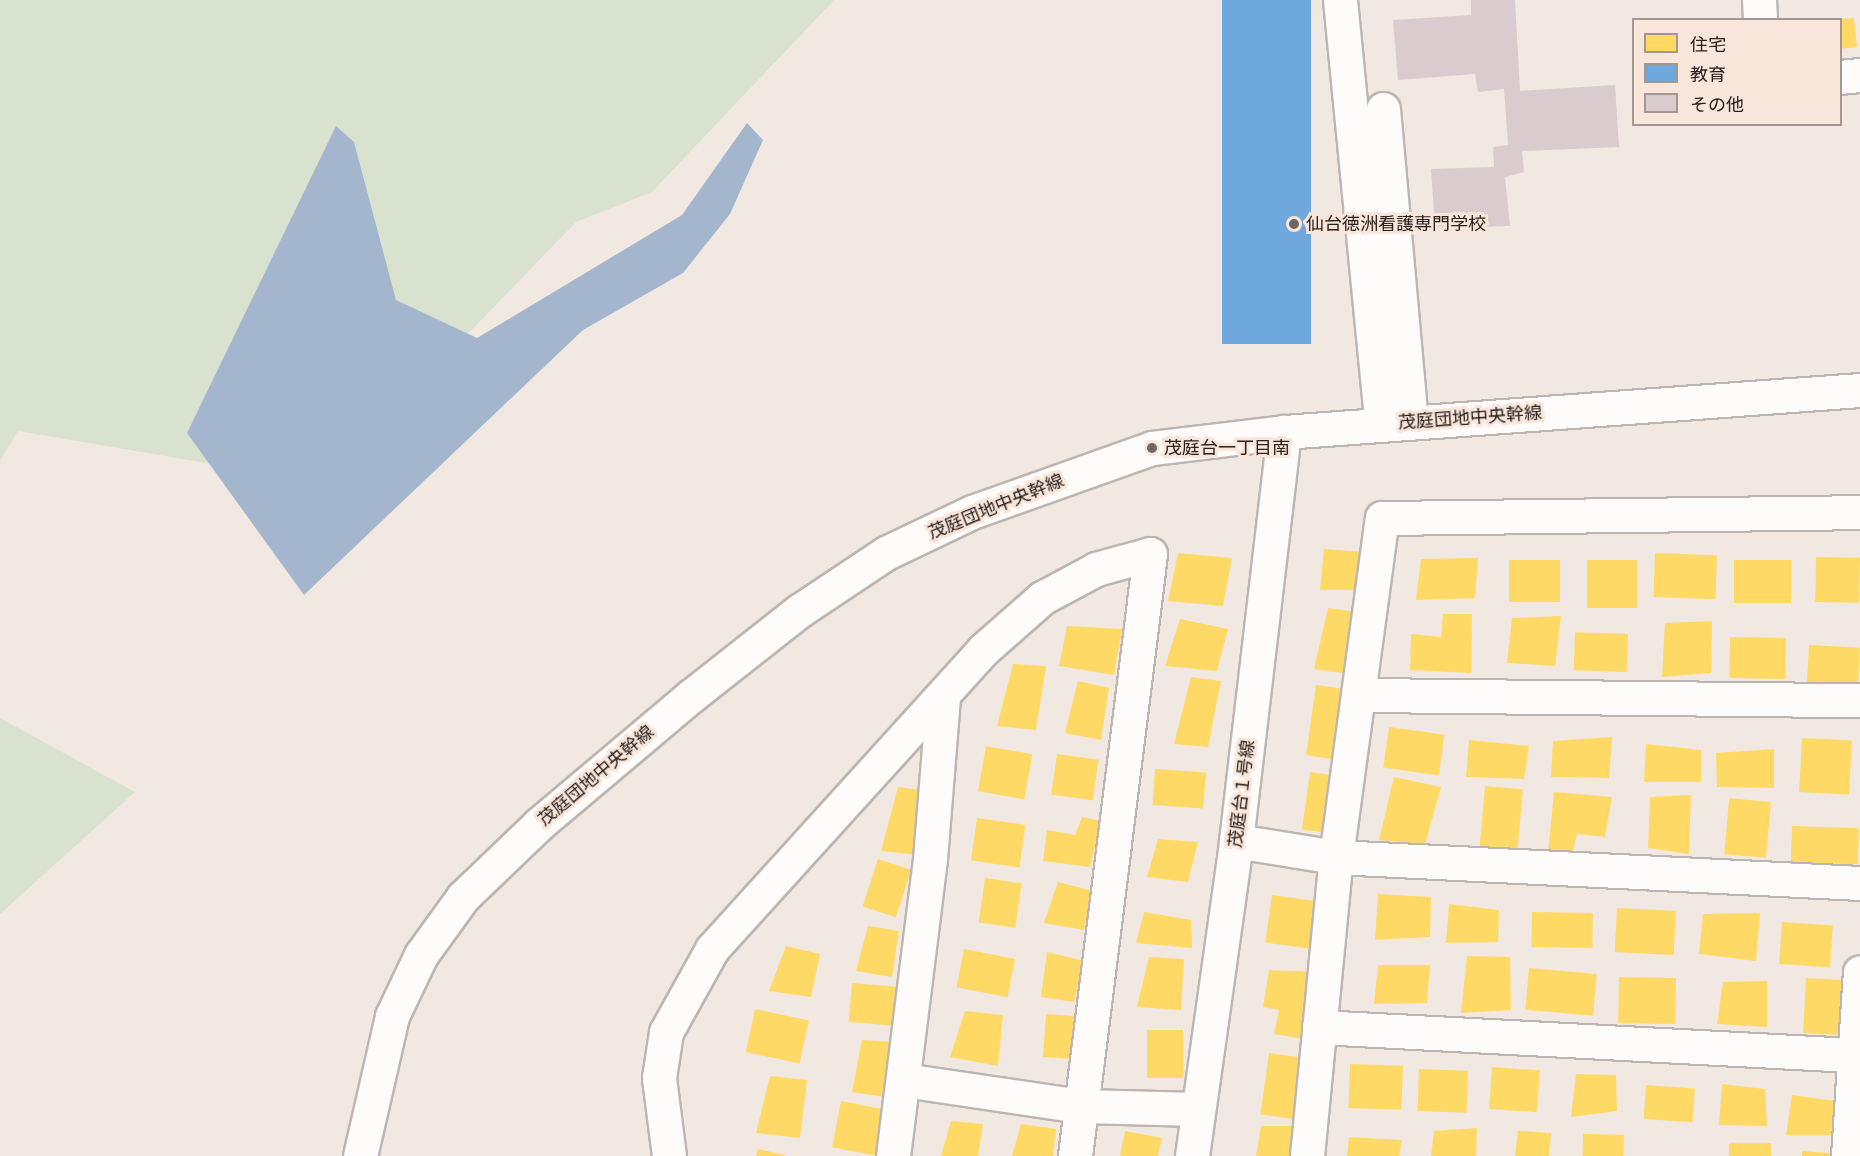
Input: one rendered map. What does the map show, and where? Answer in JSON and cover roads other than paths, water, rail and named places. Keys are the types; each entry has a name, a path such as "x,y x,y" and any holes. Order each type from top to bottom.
{"street":[{"path":"1340,0 1397,424"},
{"path":"1759,0 1760,18"},
{"path":"1842,77 1860,75"},
{"path":"1383,110 1397,424"},
{"name":"茂庭団地中央幹線","path":"360,1156 392,1016 421,955 463,897 539,824 772,632 886,553 972,513 1152,448 1284,432 1860,390"},
{"name":"茂庭台１号線","path":"1192,1156 1236,842 1284,432"},
{"path":"1306,1156 1336,857 1362,695 1382,518 1860,512"},
{"path":"669,1156 659,1078 666,1032 684,994 712,949 943,698 983,650 1042,598 1096,568 1150,554 1075,1156"},
{"path":"1362,695 1860,700"},
{"path":"893,1156 904,1080 943,698"},
{"path":"1236,842 1336,857 1860,883"},
{"path":"1848,1156 1851,1055 1860,972"},
{"path":"1319,1027 1851,1055"},
{"path":"904,1080 1080,1106 1198,1108"}],"water":[{"path":"747,123 763,140 730,214 683,273 583,330 304,595 187,433 336,126 354,142 396,300 477,338 682,215"}],"place":[{"name":"仙台徳洲看護専門学校","path":"1294,224"},
{"name":"茂庭台一丁目南","path":"1152,448"}]}
